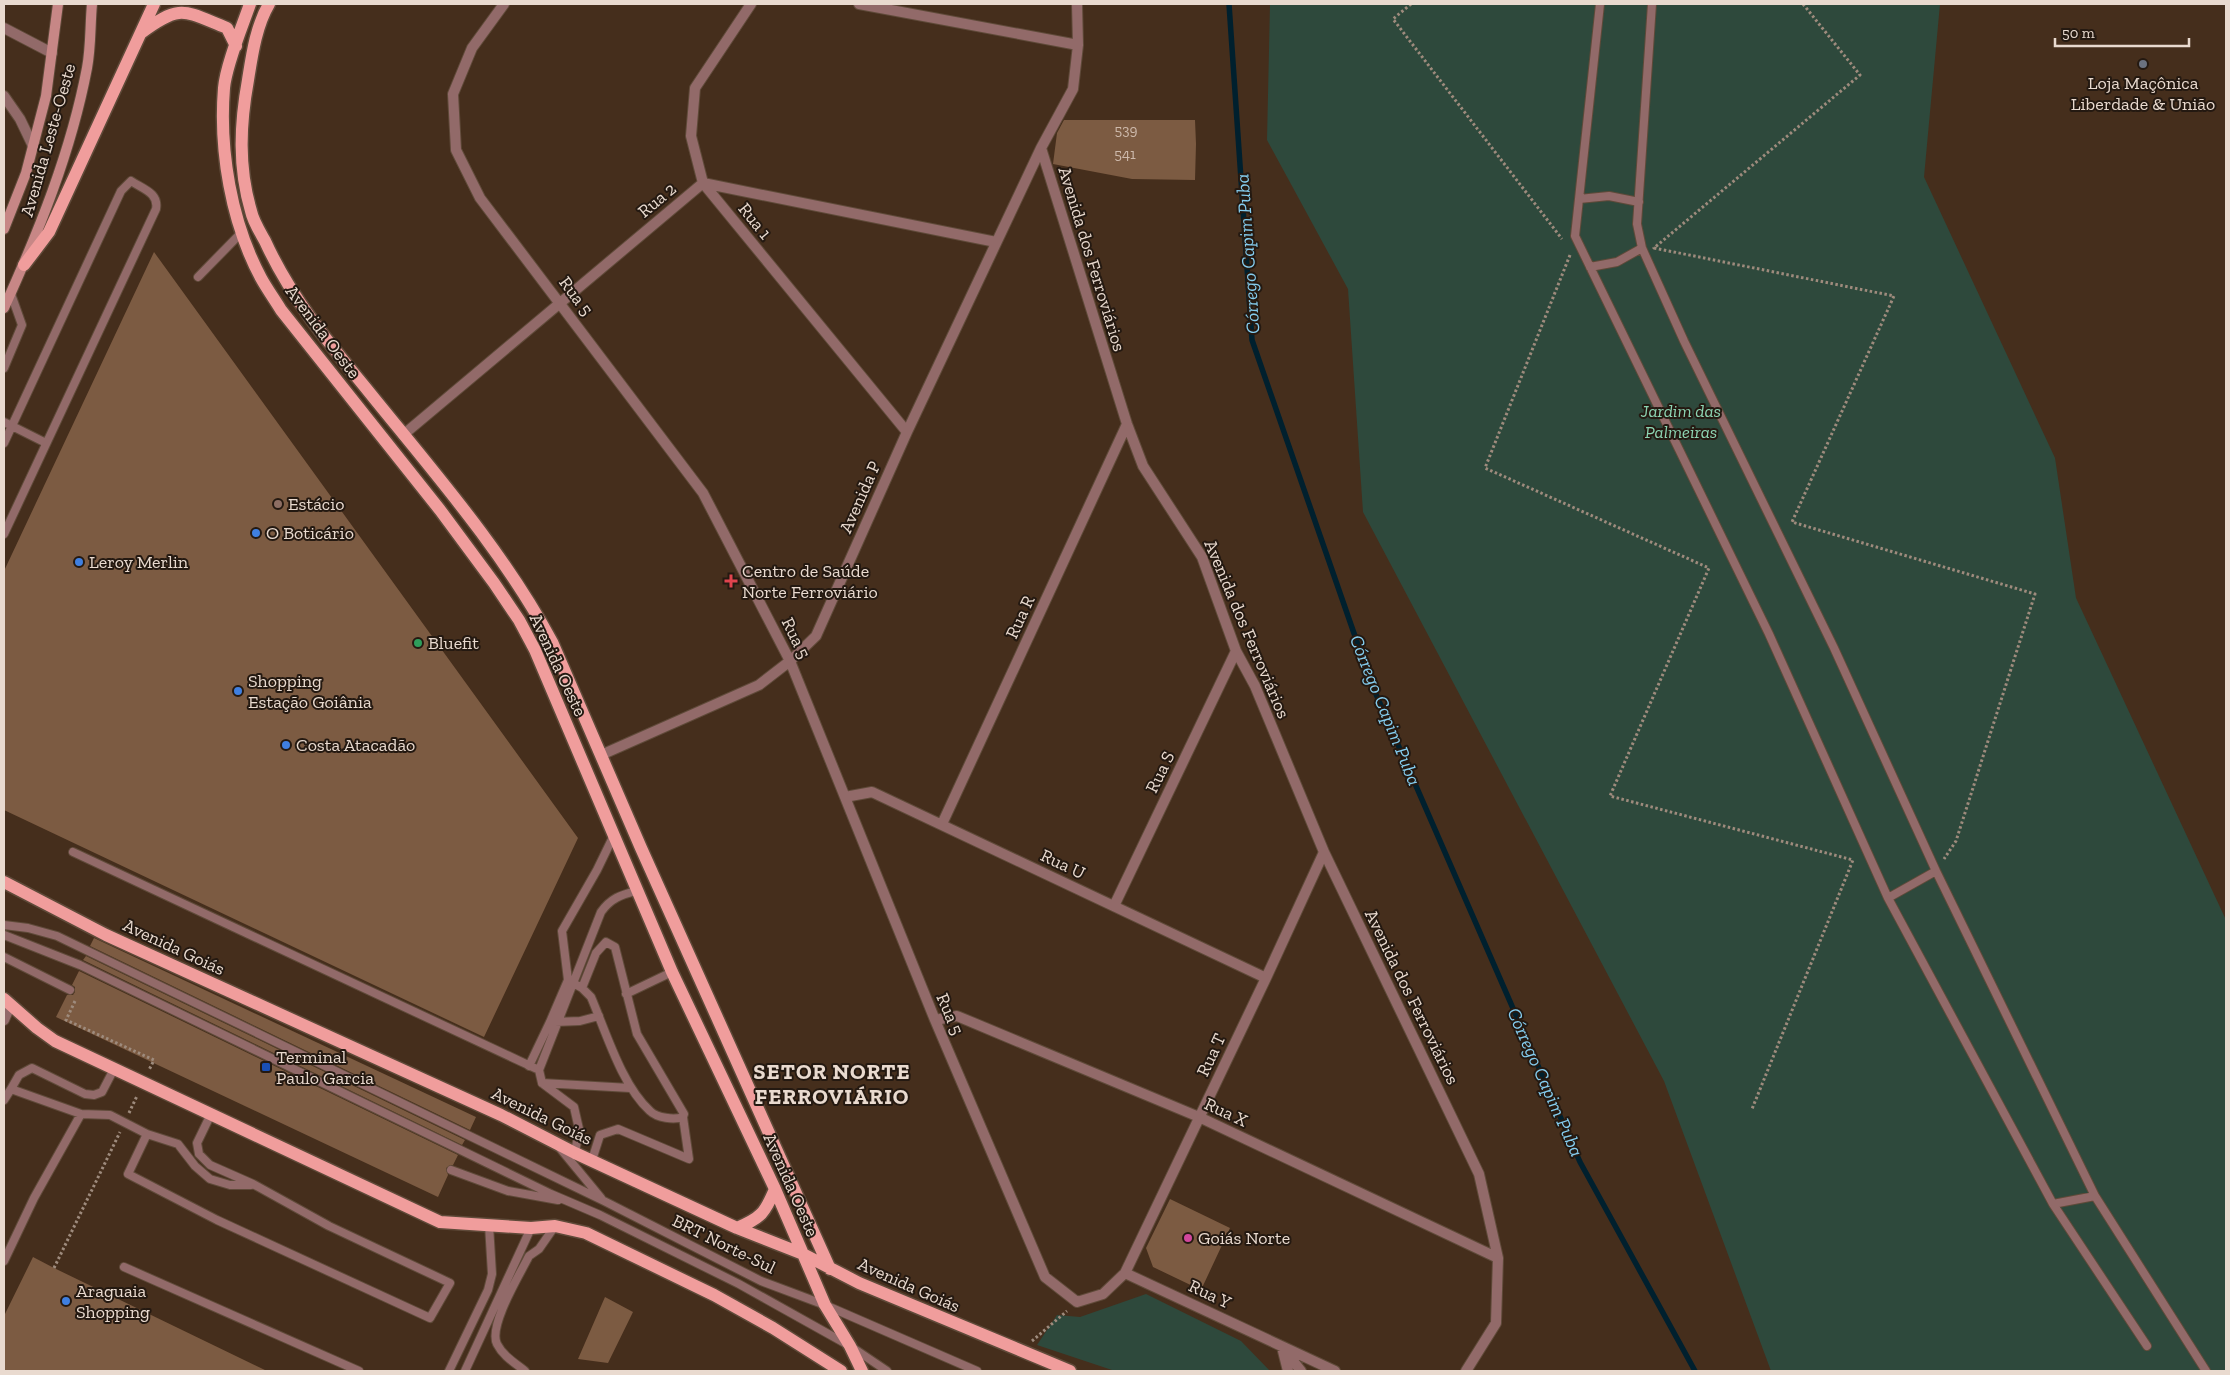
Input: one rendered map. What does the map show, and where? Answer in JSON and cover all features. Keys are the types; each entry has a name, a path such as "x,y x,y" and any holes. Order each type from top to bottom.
{"main road":[{"name":"Avenida Leste-Oeste","path":"4,229 26,173 46,96 58,4"},
{"name":"Avenida Leste-Oeste","path":"4,308 53,191 75,116 87,67 92,4"},
{"path":"24,264 50,232 154,4"},
{"name":"Avenida Oeste","path":"250,4 224,87 224,147 229,179 243,231 261,277 282,310 440,510 519,620 535,650 672,972 775,1188 825,1305 850,1346 862,1371"},
{"name":"Avenida Oeste","path":"269,4 252,54 240,145 251,212 287,285 319,331 511,572 534,609 552,642 830,1269"},
{"path":"139,35 160,18 174,12 190,13 228,28 236,46"},
{"name":"Avenida Goiás","path":"4,882 99,931 501,1115 575,1153 737,1228 803,1254 859,1283 1070,1371"},
{"path":"7,1002 55,1040 440,1222 531,1228 555,1226 586,1234 714,1295 773,1328 842,1371"},
{"path":"737,1228 758,1219 766,1209 775,1188"}],"street":[{"name":"Rua 5","path":"504,4 472,48 453,94 456,150 480,198 703,492 790,662 935,1020 1045,1277 1077,1302"},
{"name":"Rua 1","path":"751,4 695,88 691,136 703,182 907,432"},
{"path":"859,4 1078,45"},
{"name":"Avenida dos Ferroviários","path":"1077,4 1078,45 1073,89 1040,148 1127,424 1143,466 1202,557 1236,651 1254,686 1324,852 1479,1174 1498,1258 1496,1323 1466,1371"},
{"path":"4,28 52,53"},
{"path":"4,96 20,119 34,146"},
{"name":"Avenida P","path":"601,755 759,685 790,662 816,636 907,432 1040,148"},
{"name":"Rua 2","path":"403,435 703,182 996,242"},
{"name":"Rua R","path":"942,824 1127,424"},
{"name":"Rua S","path":"1114,906 1236,651"},
{"name":"Rua U","path":"845,797 872,792 1266,978"},
{"name":"Rua T","path":"1077,1302 1103,1294 1125,1273 1324,852"},
{"path":"4,1020 7,1002"},
{"name":"Rua X","path":"935,1020 957,1016 1199,1118 1498,1258"},
{"name":"Rua Y","path":"1125,1273 1335,1371"},
{"path":"1281,1345 1288,1371"},
{"name":"Rua Y","path":"1281,1345 1300,1371"}],"lane":[{"path":"1600,4 1575,236 1769,634 1888,898 2054,1204 2147,1346"},
{"path":"1652,4 1637,224 1642,248 1684,342 1834,648 1936,871 2095,1196 2206,1371"},
{"path":"4,443 121,191 131,182 155,196 157,202 156,209 4,534"},
{"path":"1579,199 1609,196 1639,202"},
{"path":"198,277 243,231"},
{"path":"1590,267 1617,262 1642,248"},
{"path":"4,368 22,325 10,294"},
{"path":"4,422 46,444"},
{"path":"614,835 598,870 562,931 571,981 591,997 630,1088 654,1115 683,1117"},
{"path":"73,852 539,1070"},
{"path":"1888,898 1936,871"},
{"path":"575,1153 579,1129 574,1107 542,1083 539,1070 554,1022 597,920 606,904 616,896 636,891"},
{"name":"BRT Norte-Sul","path":"4,926 28,928 58,936 604,1201 761,1281 825,1305 977,1371"},
{"name":"BRT Norte-Sul","path":"4,934 80,965 740,1284 850,1346 887,1371"},
{"path":"582,988 596,952 606,942 615,947 637,1034 684,1114 689,1158 618,1130 600,1135 592,1160"},
{"path":"4,958 70,990"},
{"path":"626,994 672,972"},
{"path":"554,1022 580,1021 599,1016"},
{"path":"529,1066 554,1022"},
{"path":"4,1100 19,1075 32,1068 85,1094 94,1095 102,1092 114,1069"},
{"path":"542,1083 630,1088"},
{"path":"11,1089 81,1114 110,1115 147,1134 178,1144 195,1166 210,1178 230,1185 253,1184"},
{"path":"4,1261 34,1198 81,1114"},
{"path":"147,1134 128,1174 217,1220 430,1318 450,1283 329,1226 253,1184 210,1164 199,1154 197,1143 211,1114"},
{"path":"554,1142 604,1201"},
{"path":"451,1170 508,1191 572,1203"},
{"path":"2054,1204 2095,1196"},
{"path":"461,1371 450,1369 488,1290 492,1274 489,1225"},
{"path":"525,1371 507,1357 496,1343 495,1327 529,1256 538,1249 555,1226"},
{"path":"465,1371 531,1228"},
{"path":"124,1268 359,1371"}],"path":[{"path":"1411,4 1393,19 1566,244"},
{"path":"1803,4 1860,76 1654,248 1894,296 1792,522 2035,594 1956,841 1936,871"},
{"path":"1572,252 1485,468 1709,568 1610,796 1853,860 1752,1109"},
{"path":"54,1268 154,1060 66,1020 78,994"},
{"path":"1020,1351 1077,1302"}],"green space":[{"name":"Jardim das Palmeiras","path":"1270,4 1940,4 1924,177 2055,458 2076,598 2226,920 2226,1371 1771,1371 1664,1081 1363,512 1348,289 1267,140"},
{"path":"1146,1294 1241,1341 1270,1371 1115,1371 1037,1345 1057,1315 1080,1317"}],"building":[{"path":"1064,120 1195,120 1195,180 1132,179 1053,164 1057,133"},
{"name":"Shopping Estação Goiânia","path":"154,252 578,838 484,1037 4,810 4,571"},
{"path":"94,938 476,1117 470,1130 90,946"},
{"path":"86,956 465,1140 462,1145 83,960"},
{"path":"79,971 458,1155 453,1165 446,1168 448,1175 438,1197 56,1017 67,995 73,995 75,992 75,987 72,985"},
{"name":"Goiás Norte","path":"1170,1199 1230,1228 1201,1290 1153,1267 1146,1248"},
{"name":"Araguaia Shopping","path":"33,1257 267,1371 4,1371 4,1316"},
{"path":"605,1297 633,1312 608,1363 578,1359"}],"waterway":[{"name":"Córrego Capim Puba","path":"1229,4 1252,340 1372,685 1580,1162 1695,1371"}],"place":[{"name":"Loja Maçônica Liberdade & União","path":"2143,64"},
{"name":"Estácio","path":"278,504"},
{"name":"O Boticário","path":"256,533"},
{"name":"Leroy Merlin","path":"79,562"},
{"name":"Centro de Saúde Norte Ferroviário","path":"731,581"},
{"name":"Bluefit","path":"418,643"},
{"name":"Shopping Estação Goiânia","path":"238,691"},
{"name":"Costa Atacadão","path":"286,745"},
{"name":"Terminal Paulo Garcia","path":"266,1067"},
{"name":"Goiás Norte","path":"1188,1238"},
{"name":"Araguaia Shopping","path":"66,1301"}],"district":[{"name":"SETOR NORTE FERROVIÁRIO","path":"832,1084"}]}
